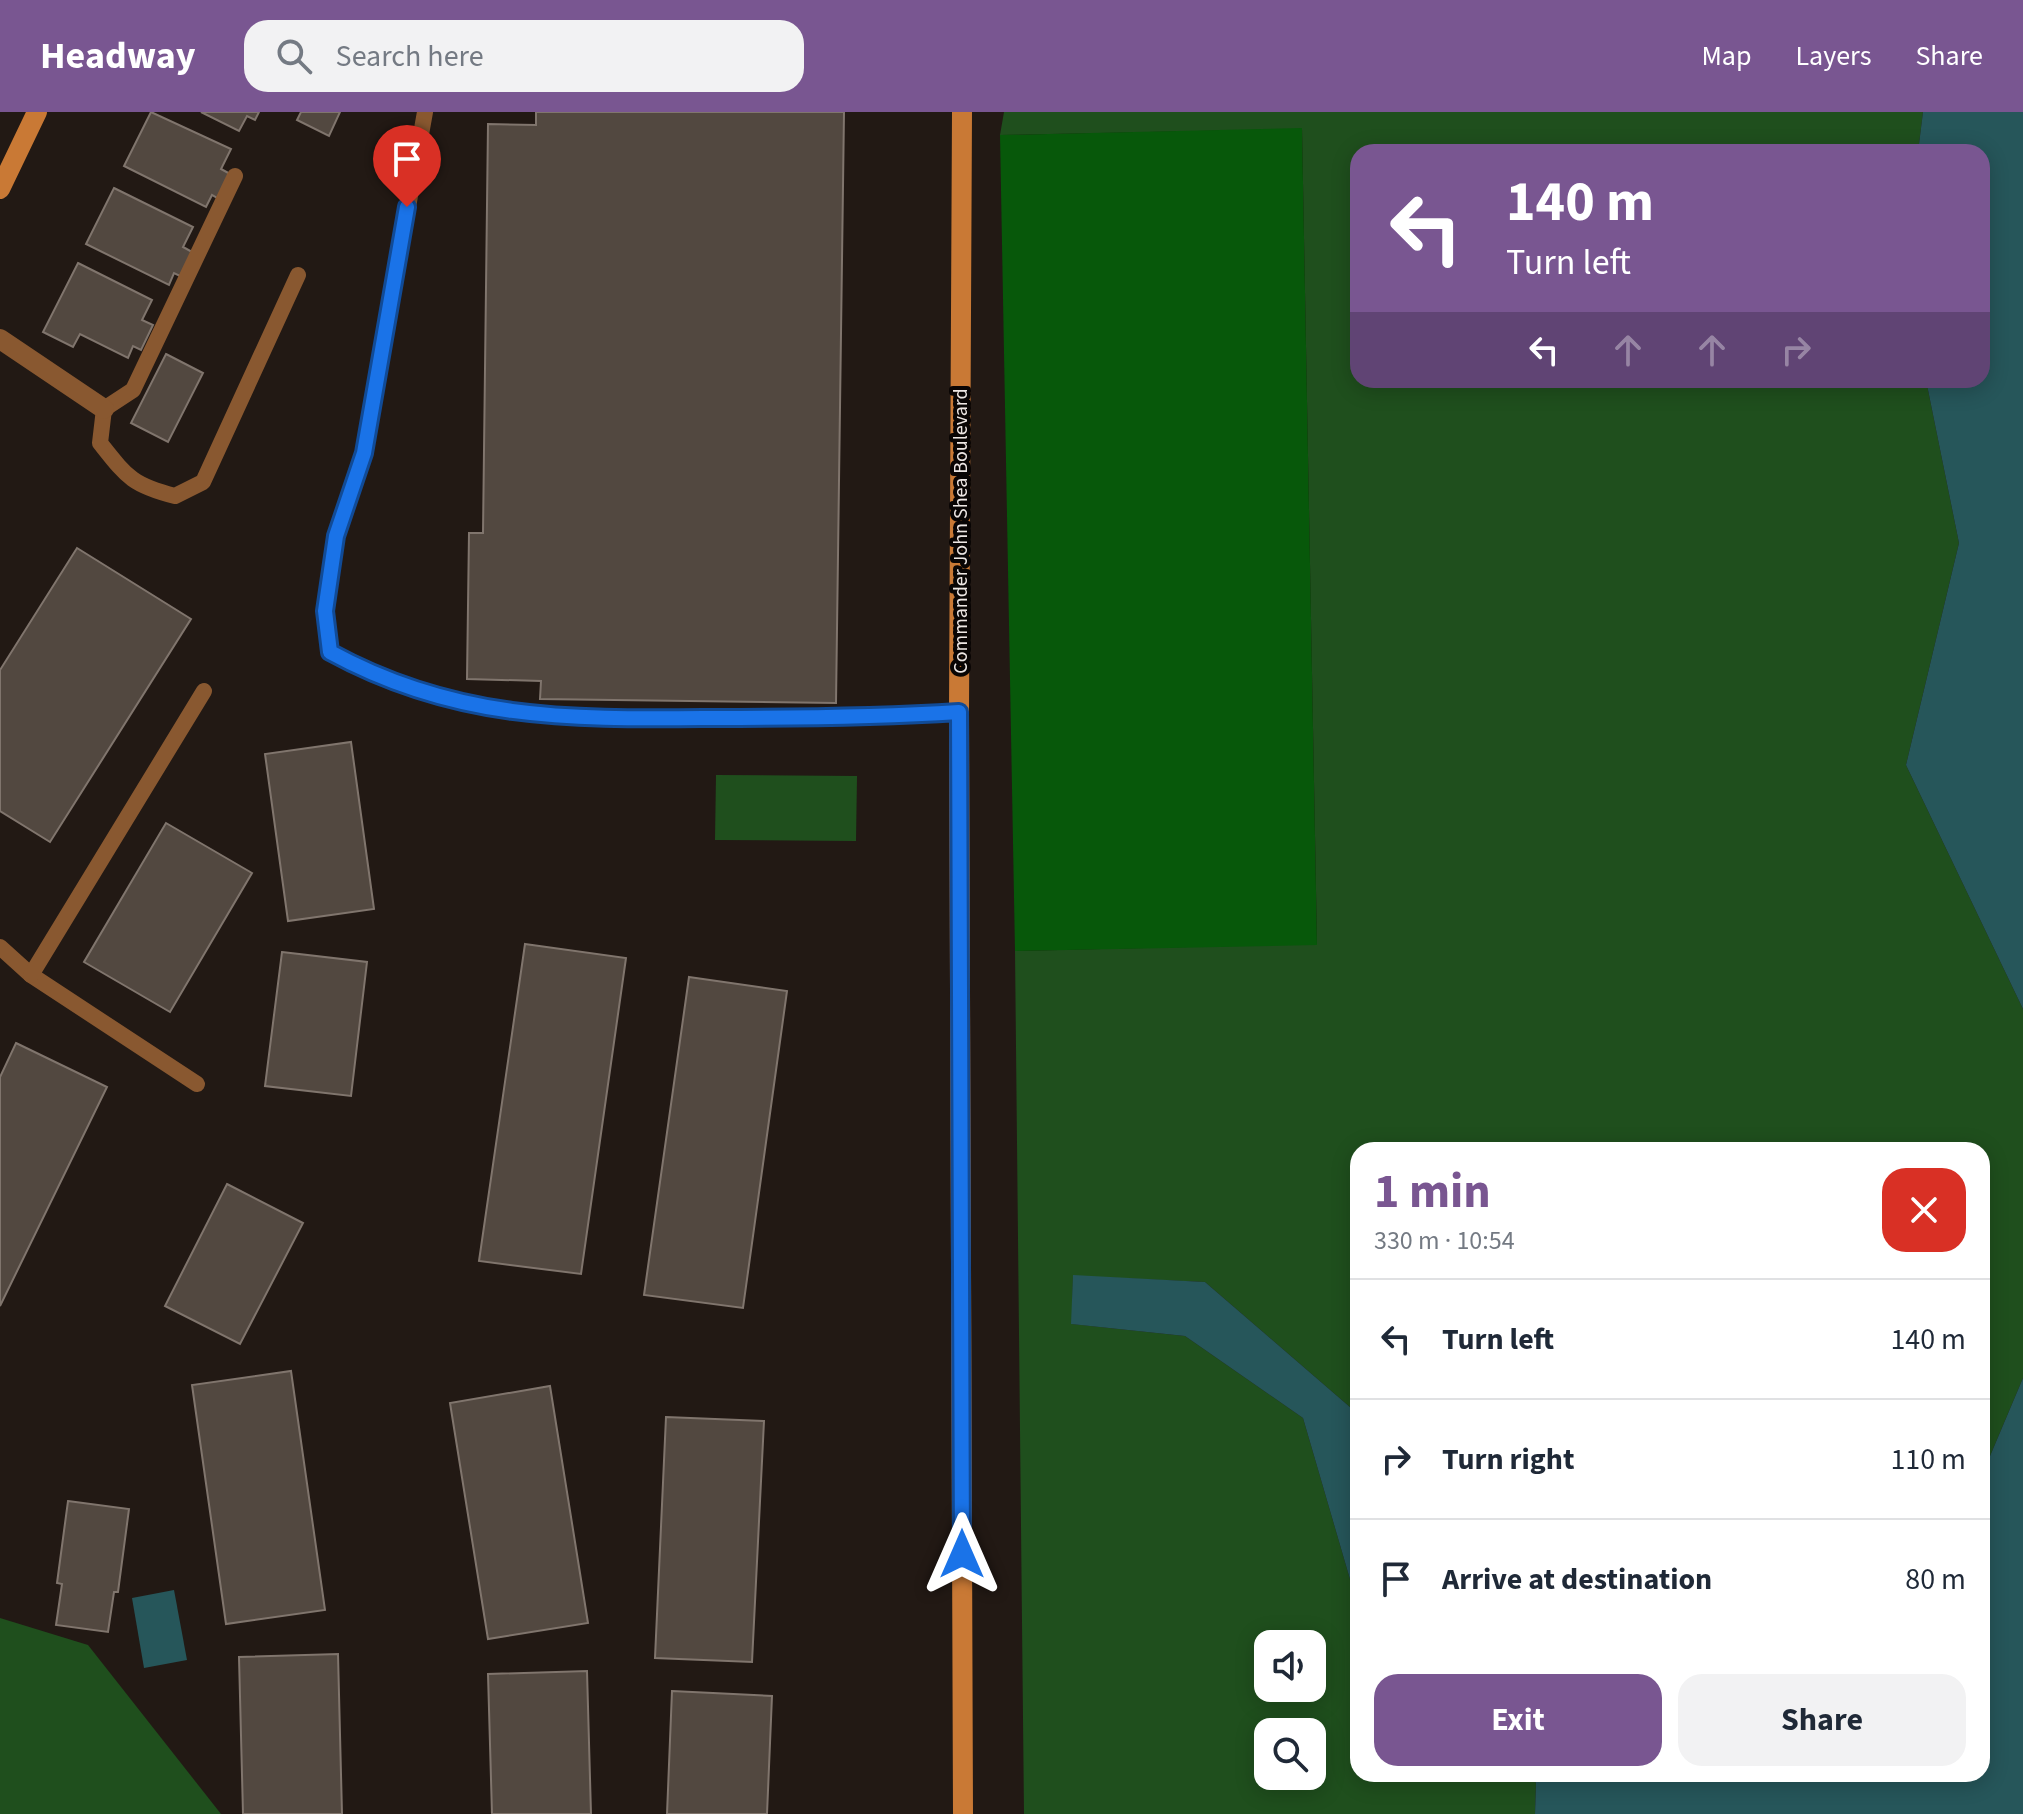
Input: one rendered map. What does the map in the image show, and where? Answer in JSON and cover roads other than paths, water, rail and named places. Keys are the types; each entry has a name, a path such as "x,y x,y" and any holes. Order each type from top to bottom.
{"street":[{"path":"0,189 37,112"},
{"name":"Commander John Shea Boulevard","path":"962,112 959,712 963,1814"},
{"path":"0,339 104,409"}],"lane":[{"path":"425,112 364,453 336,536 325,611 330,652 376,677 443,698 508,712 653,719 819,718 959,712"},
{"path":"235,176 133,390 104,409 100,443 128,478 149,489 175,496 203,482 298,275"},
{"path":"31,975 204,691"},
{"path":"0,947 31,975 197,1084"}],"water":[{"path":"1923,112 2023,112 2023,1009 1906,765 1959,543 1928,388 1990,388 1990,144 1919,144"},
{"path":"1073,1275 1205,1282 1350,1407 1350,1579 1303,1418 1185,1336 1071,1324"},
{"path":"2023,1378 2023,1814 1535,1814 1535,1782 1990,1782 1990,1456"},
{"path":"174,1590 187,1660 144,1668 132,1598"}]}
